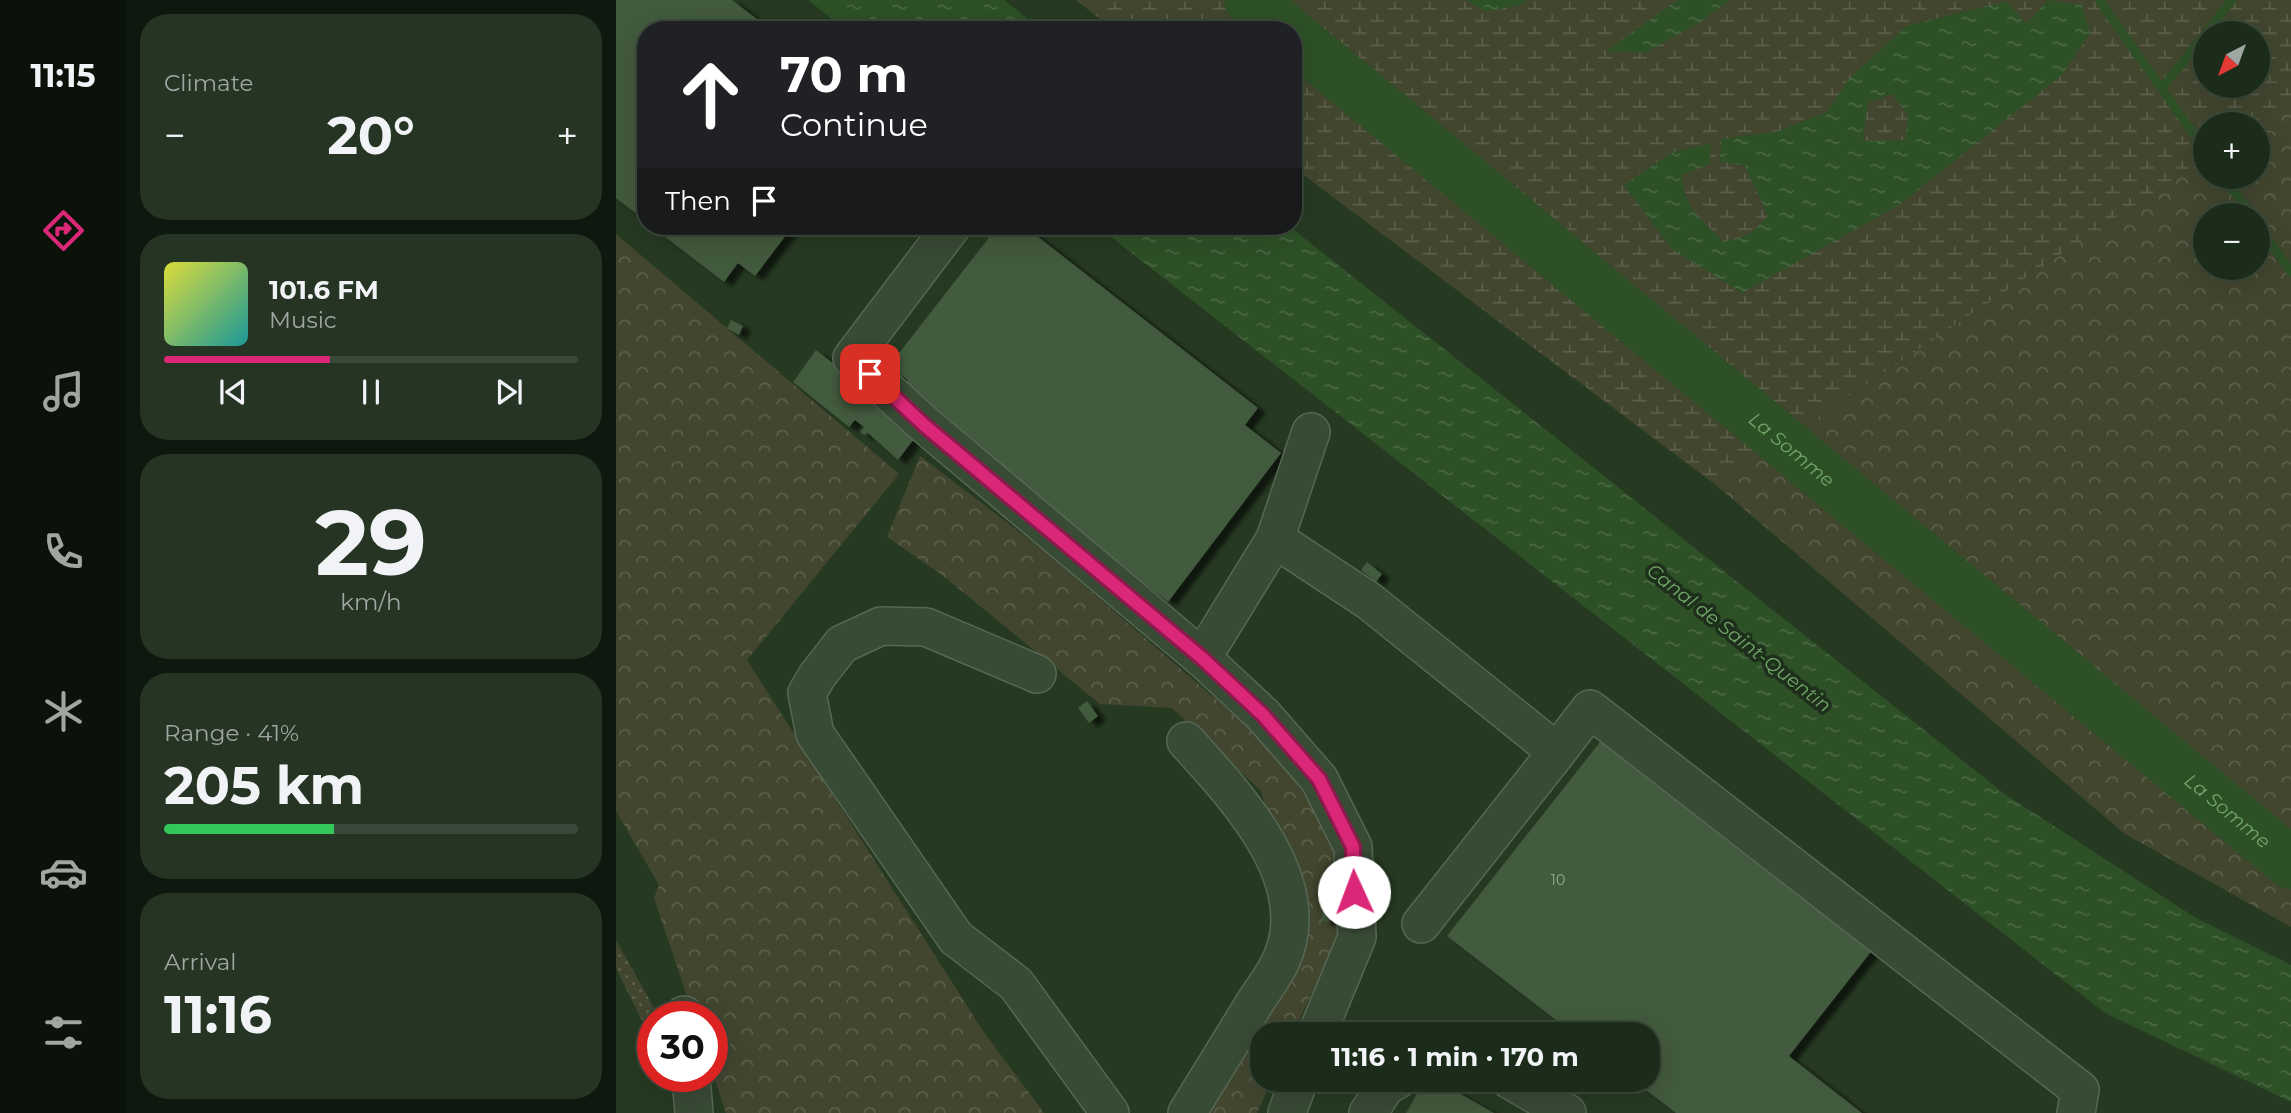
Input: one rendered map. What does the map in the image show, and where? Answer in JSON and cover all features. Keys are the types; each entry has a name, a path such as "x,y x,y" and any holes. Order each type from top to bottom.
{"street":[{"path":"945,235 852,358 924,425 1202,658 1263,715 1319,779 1353,847 1357,937 1322,1022"},
{"path":"1202,658 1275,538 1311,432"},
{"path":"1275,538 1369,601 1557,752"},
{"path":"1037,674 926,626 881,626 842,644 807,693 815,734 956,938 1016,984 1110,1113"},
{"path":"1421,924 1590,709 2080,1090 2076,1113"},
{"path":"1186,741 1236,795 1261,830 1279,871 1290,914 1283,957 1187,1113"},
{"path":"692,1092 694,1113"},
{"path":"1287,1113 1295,1092"},
{"path":"1368,1113 1382,1092"},
{"path":"1531,1092 1567,1113"}],"green space":[{"path":"1076,0 2291,0 2291,101 2270,115 2270,112 2193,112 2193,166 1716,485 1302,174 1302,21 1103,21"},
{"path":"2291,101 2291,927 2125,834 1716,485 2193,166 2193,189 2270,189 2270,115"},
{"path":"616,234 899,474 747,660 983,1031 1044,1113 726,1113 719,1092 728,1092 728,1001 689,1001 654,898 659,885 616,811"},
{"path":"920,456 1043,550 1293,766 1335,844 1343,925 1299,1022 1256,1022 1305,933 1261,791 1172,708 1100,704 942,575 887,537"},
{"path":"616,940 650,1001 637,1001 637,1011 616,968"},
{"path":"1250,1032 1250,1092 1267,1092 1257,1113 1205,1113"}],"water":[{"path":"808,0 1004,0 1031,21 835,21"},
{"path":"1465,0 1526,0 1523,4 1488,12"},
{"path":"1678,0 1730,0 1699,23 1644,53 1606,51"},
{"path":"2048,0 2082,5 2090,33 2062,75 1899,205 1742,293 1672,249 1624,185 1673,152 1711,143 1710,164 1682,175 1686,196 1701,220 1724,242 1750,234 1768,216 1745,166 1719,161 1722,139 1779,131 1827,112 1848,80 1906,26 2007,1 2026,24","holes":["1892,94 1908,115 1905,140 1863,141 1868,102"]},
{"name":"Canal de Saint-Quentin","path":"1109,235 1300,235 2006,795 2196,918 2291,965 2291,1102 2105,1013"}],"building":[{"path":"616,0 732,0 759,21 637,21 637,214 616,198"},
{"path":"663,235 786,235 755,276 738,263 724,282"},
{"path":"991,235 1036,235 1258,408 1245,425 1281,453 1168,602 900,390 908,380 889,366"},
{"path":"731,320 743,326 739,335 727,328"},
{"path":"816,350 920,431 898,460 868,433 864,435 860,432 864,427 855,420 849,427 793,382"},
{"path":"1367,562 1382,574 1376,582 1361,570"},
{"path":"1087,701 1098,716 1089,723 1078,708"},
{"path":"1604,737 1874,948 1789,1056 1862,1113 1676,1113 1649,1092 1660,1092 1660,1022 1558,1022 1447,936"},
{"path":"1322,910 1329,911 1328,922 1322,921"},
{"path":"1418,1092 1457,1092 1494,1113 1406,1113"}],"waterway":[{"name":"La Somme","path":"1250,0 1275,21"},
{"path":"2099,0 2193,133"},
{"path":"2215,21 2232,0"},
{"name":"La Somme","path":"1302,43 2291,863"},
{"path":"2162,88 2193,49"},
{"path":"2233,189 2242,203"},
{"path":"2270,242 2291,272"}],"route":[{"path":"870,374 924,425 1202,658 1263,715 1319,779 1353,847 1354,892"}]}
